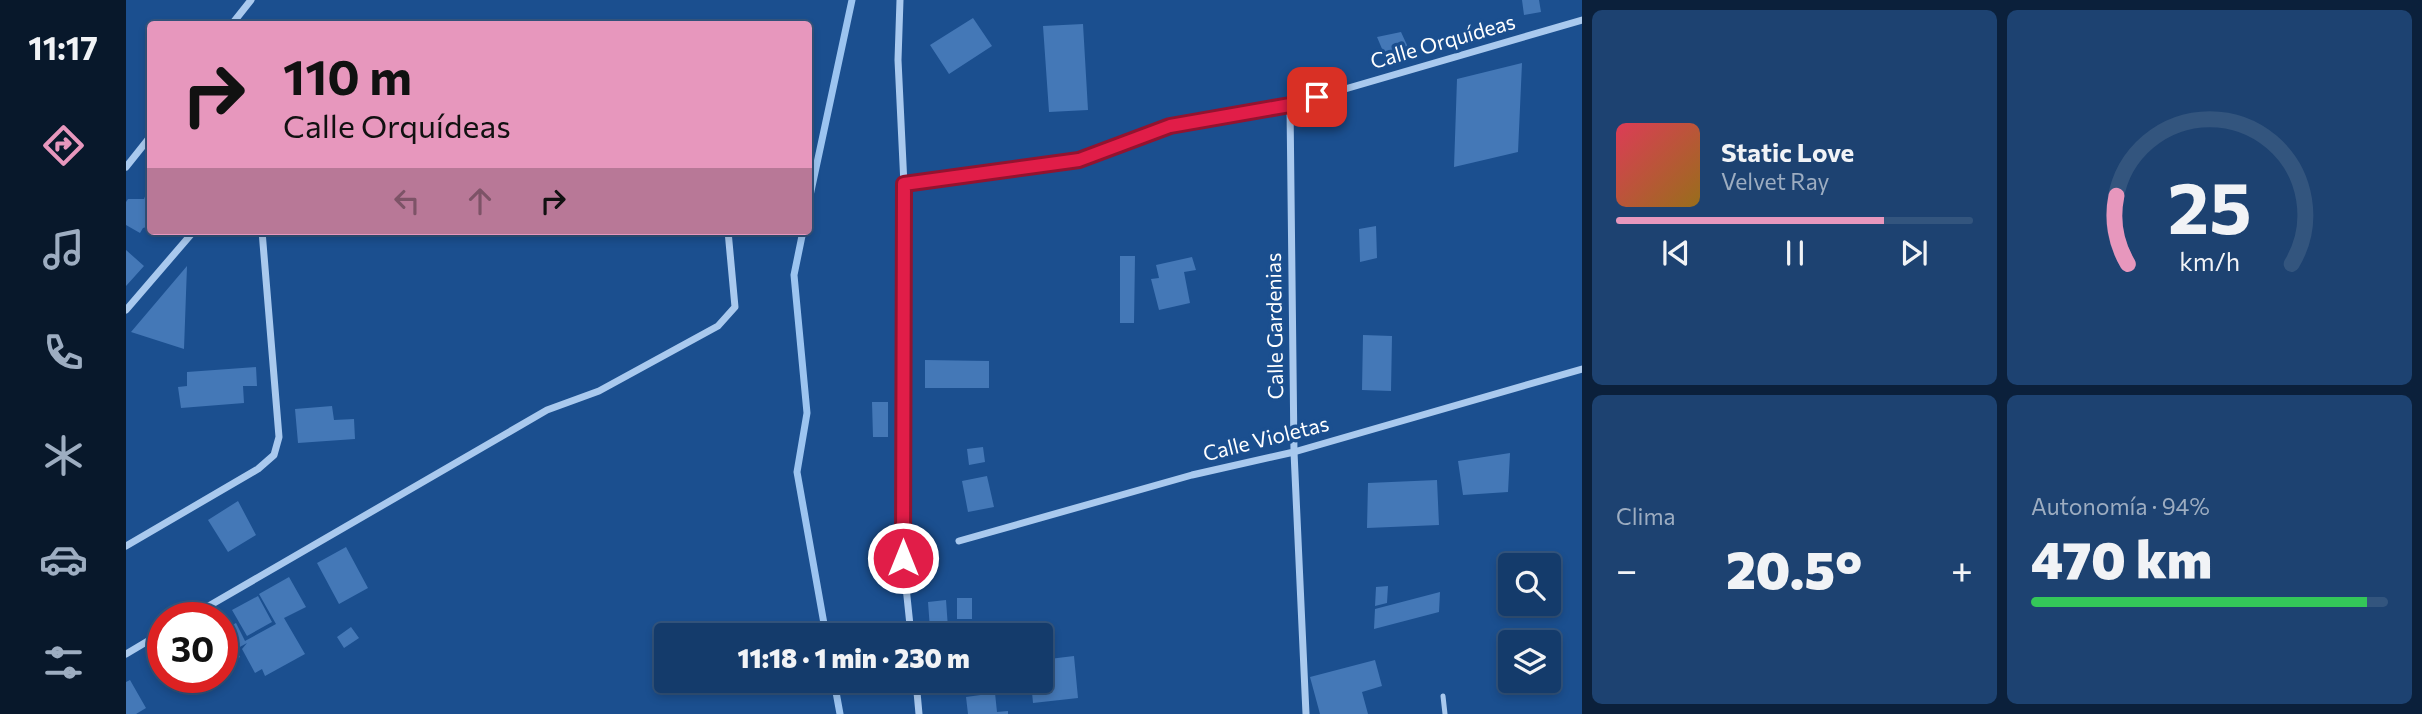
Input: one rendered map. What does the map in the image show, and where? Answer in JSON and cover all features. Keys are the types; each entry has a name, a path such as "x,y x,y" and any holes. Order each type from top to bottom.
{"street":[{"path":"234,21 251,0"},
{"path":"900,0 898,60 904,184 903,558 910,623"},
{"name":"Calle Orquídeas","path":"904,184 1079,160 1170,126 1290,105 1582,20"},
{"name":"Calle Gardenias","path":"1290,105 1294,452 1306,714"},
{"path":"126,167 147,141"},
{"path":"126,310 191,235"},
{"path":"126,546 258,469 274,455 279,437 262,235"},
{"path":"216,602 547,410 599,391 718,326 735,307 728,235"},
{"name":"Calle Violetas","path":"959,541 1192,475 1294,452 1582,369"},
{"path":"126,654 147,642"},
{"path":"917,693 919,714"}],"lane":[{"path":"1443,696 1445,714"}],"building":[{"path":"1522,0 1539,0 1541,12 1524,15"},
{"path":"973,18 992,46 949,74 930,45"},
{"path":"1083,24 1088,110 1049,112 1043,26"},
{"path":"1401,32 1412,56 1388,63 1377,37"},
{"path":"1522,63 1518,152 1454,167 1457,79"},
{"path":"147,192 147,227 140,233 126,225 126,202 128,199 144,199"},
{"path":"1376,226 1377,258 1360,262 1359,229"},
{"path":"126,250 144,266 126,286"},
{"path":"1120,256 1135,256 1134,323 1120,323"},
{"path":"1192,257 1196,270 1184,272 1190,303 1159,310 1151,279 1159,278 1156,265"},
{"path":"187,266 184,349 131,332"},
{"path":"1363,335 1392,336 1391,391 1362,390"},
{"path":"925,360 989,361 989,388 925,388"},
{"path":"256,367 257,386 243,386 244,403 181,408 178,387 187,386 187,372"},
{"path":"872,402 888,402 888,437 873,437"},
{"path":"332,406 334,420 354,419 355,439 298,443 295,409"},
{"path":"983,447 985,462 969,465 967,449"},
{"path":"1510,453 1508,492 1463,495 1458,461"},
{"path":"987,476 994,507 968,512 962,481"},
{"path":"1437,480 1439,525 1367,528 1368,483"},
{"path":"238,501 256,535 228,552 208,520"},
{"path":"346,547 368,588 339,604 317,563"},
{"path":"289,577 306,607 284,618 305,654 265,676 262,669 255,673 242,649 247,643 238,648 238,627 245,641 276,624 259,594"},
{"path":"1388,586 1387,603 1375,606 1376,587"},
{"path":"1440,592 1439,612 1374,629 1375,609"},
{"path":"258,596 272,622 247,636 238,620 238,607"},
{"path":"957,598 972,598 972,619 957,619"},
{"path":"946,600 948,623 930,623 928,602"},
{"path":"351,627 359,638 344,648 337,637"},
{"path":"1074,656 1078,698 1033,703 1032,693 1053,693 1053,659"},
{"path":"1375,660 1382,686 1362,692 1368,714 1320,714 1310,677"},
{"path":"130,680 146,708 136,714 126,714 126,682"},
{"path":"995,693 997,712 1008,711 1008,714 968,714 966,697"}],"waterway":[{"path":"812,186 852,0"},
{"path":"802,235 794,275 807,413 797,472 824,623"},
{"path":"836,693 840,714"}],"route":[{"path":"903,558 904,184 1079,160 1170,126 1290,105 1317,97"}]}
